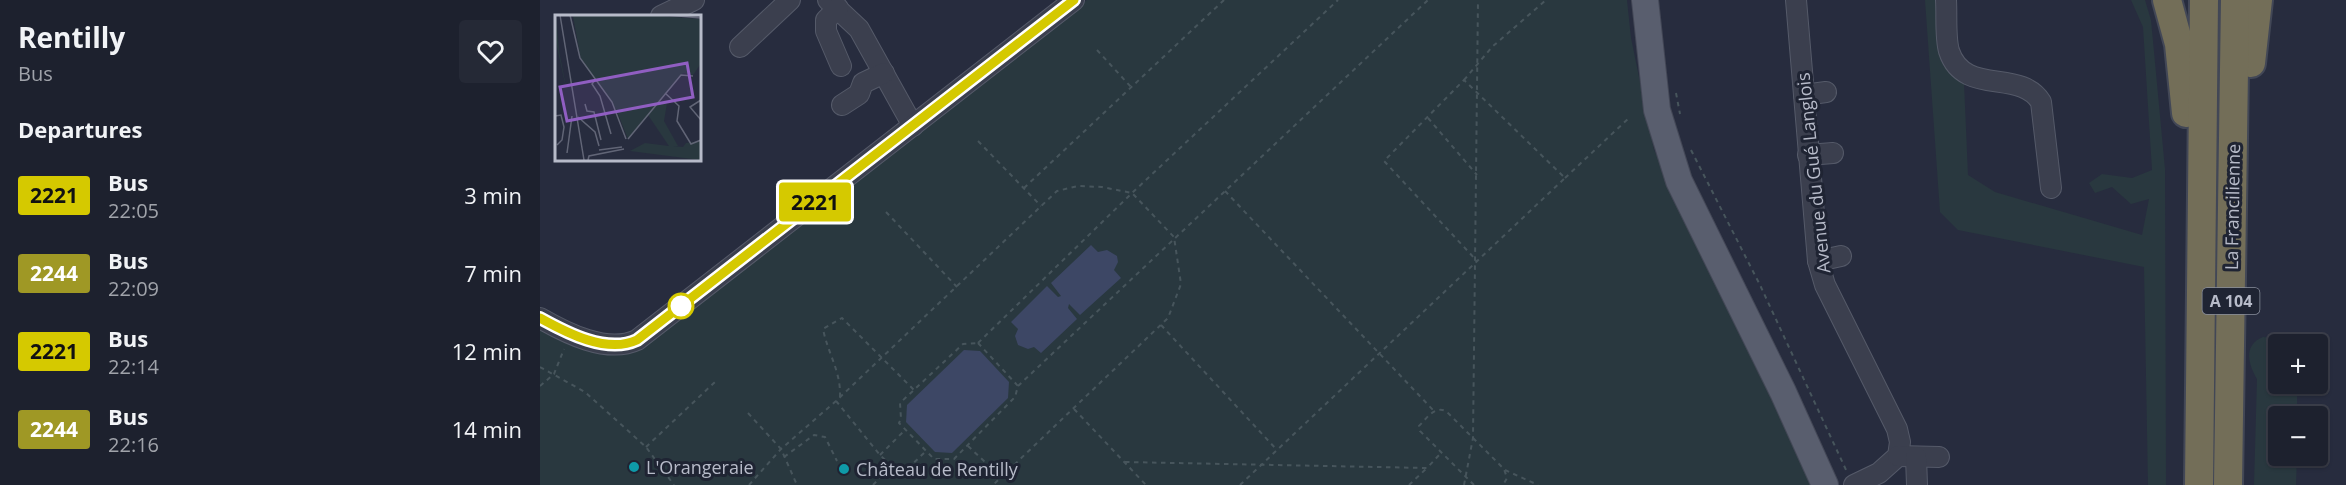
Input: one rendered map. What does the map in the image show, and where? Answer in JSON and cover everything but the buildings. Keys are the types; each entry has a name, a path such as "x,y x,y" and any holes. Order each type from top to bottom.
{"highway":[{"path":"2167,0 2175,22 2184,78 2190,221 2202,247"},
{"name":"La Francilienne","path":"2199,485 2204,0"},
{"name":"La Francilienne","path":"2228,485 2235,0"},
{"path":"2233,118 2250,84 2258,0"}],"main road":[{"path":"1645,0 1657,110 1676,171 1783,392 1825,485"},
{"path":"1783,392 1846,482"}],"street":[{"path":"663,15 694,0"},
{"path":"690,15 694,0"},
{"path":"740,47 790,0"},
{"path":"542,320 606,344 623,345 637,340 1074,0"},
{"name":"Avenue du Gué Langlois","path":"1796,0 1818,261 1825,285 1897,429 1917,485"},
{"path":"1946,0 1949,52 1966,74 1981,81 2022,85 2036,93 2041,102 2051,188"},
{"path":"841,66 826,31 826,20 833,4 859,29 913,126"},
{"path":"842,105 859,94 863,83 884,73"},
{"path":"1804,95 1826,92"},
{"path":"1808,154 1833,153"},
{"path":"1818,261 1841,256"},
{"path":"1846,482 1879,473 1907,456 1939,457"}],"path":[{"path":"1024,188 1224,0"},
{"path":"1338,0 1132,193 978,343 963,344 900,403 901,419 898,423 925,452 934,459 954,459 1015,397 1018,386 1428,0"},
{"path":"1464,485 1473,438 1477,261 1478,0"},
{"path":"1477,261 1384,161 1478,64 1546,0"},
{"path":"1097,50 1131,87"},
{"path":"1464,80 1565,178"},
{"path":"1676,91 1682,123"},
{"path":"1427,117 1477,175"},
{"path":"1240,485 1630,117"},
{"path":"978,141 1042,206"},
{"path":"1689,145 1760,285 1846,482"},
{"path":"749,485 781,449 840,398 1057,191 1078,186 1102,187 1132,193 1174,237 1181,284 1168,318 994,485"},
{"path":"1224,191 1434,411"},
{"path":"886,212 957,286"},
{"path":"840,398 841,382 836,364 826,346 823,329 843,318 914,390"},
{"path":"1161,325 1277,450"},
{"path":"978,343 1018,386"},
{"path":"540,386 554,374 566,345"},
{"path":"540,366 585,392 646,447 674,485"},
{"path":"646,447 716,381"},
{"path":"836,401 880,455 901,475 925,452"},
{"path":"1073,408 1146,485"},
{"path":"1473,485 1420,431 1419,426 1434,411 1441,409 1446,411 1504,469 1538,485"},
{"path":"748,413 781,449 797,485"},
{"path":"880,455 905,430"},
{"path":"784,457 814,435 825,437 837,461"},
{"path":"967,445 1001,477"},
{"path":"1409,485 1441,453"},
{"path":"1125,462 1427,468"},
{"path":"873,485 891,466"},
{"path":"1503,485 1507,478 1504,469"}],"shaded area":[{"path":"1087,0 1627,0 1631,38 1654,150 1821,485 540,485 540,325 565,340 619,355 636,346"},
{"path":"1925,0 1940,0 1944,61 1964,83 1968,175 1995,192 2142,235 2149,199 2131,204 2112,187 2095,193 2089,183 2102,174 2132,178 2152,170 2143,27 2131,0 2145,0 2151,20 2165,169 2166,485 2148,485 2144,267 1958,230 1940,212"},
{"path":"2268,338 2268,394 2297,394 2297,406 2268,406 2268,466 2297,466 2296,485 2254,485 2257,379 2251,367 2249,355 2252,345 2257,340"}],"water":[{"path":"1091,245 1098,252 1107,250 1117,256 1118,262 1114,270 1121,278 1080,315 1069,304 1068,308 1077,319 1041,353 1034,347 1028,349 1018,345 1015,336 1018,329 1011,322 1047,286 1058,297 1061,296 1051,283"},
{"path":"964,350 980,351 1009,382 1008,398 952,453 935,452 906,422 907,405"}],"bus line":[{"name":"2221","path":"540,318 580,336 615,345 630,343 644,336 689,298 1074,0"}],"place":[{"name":"L'Orangeraie","path":"634,467"},
{"name":"Château de Rentilly","path":"844,469"}]}
